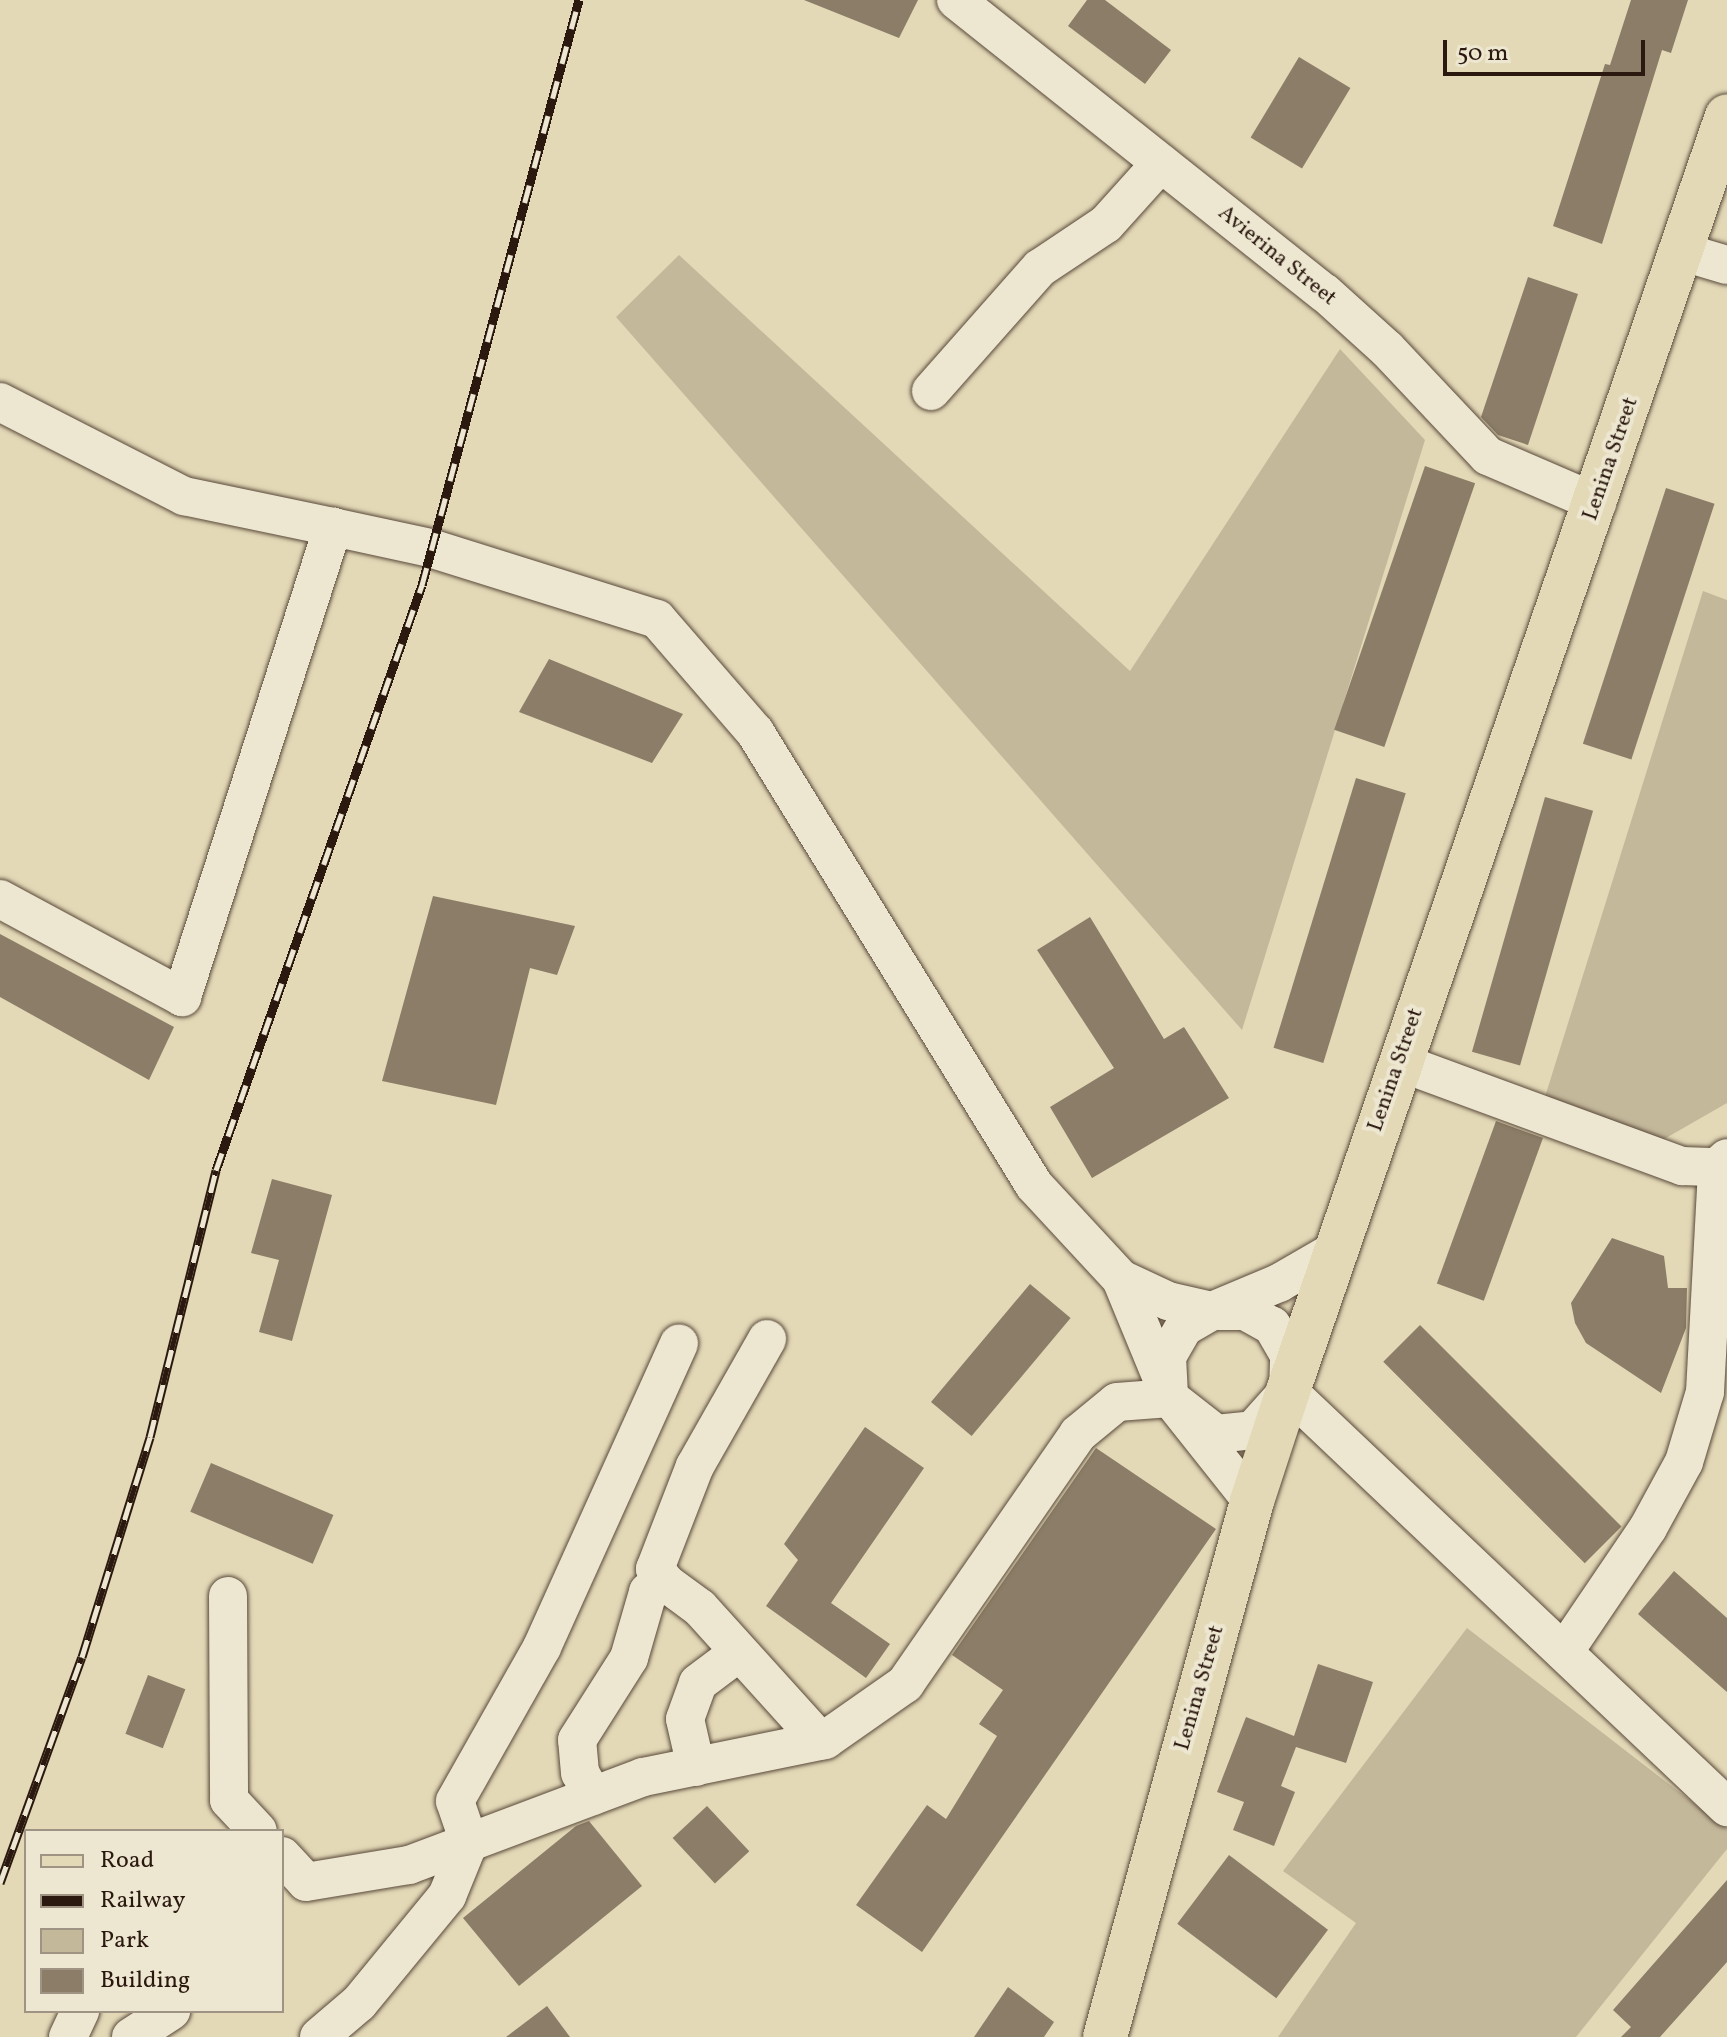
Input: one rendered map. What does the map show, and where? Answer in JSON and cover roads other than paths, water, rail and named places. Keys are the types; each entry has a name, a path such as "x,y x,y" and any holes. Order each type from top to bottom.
{"main road":[{"name":"Lenina Street","path":"1105,2037 1252,1501 1399,1062 1597,503 1727,116"}],"street":[{"name":"Avierina Street","path":"956,0 1325,293 1387,349 1488,456 1597,503"},
{"path":"931,391 1040,268 1106,224 1161,163"},
{"path":"1683,252 1727,265"},
{"path":"0,402 184,496 430,548 657,619 755,732 1034,1185 1121,1279 1170,1398 1252,1501"},
{"path":"0,899 182,997 333,527"},
{"path":"1399,1062 1682,1166 1722,1162 1705,1392 1684,1462 1648,1528 1564,1652"},
{"path":"1170,1398 1167,1357 1184,1327 1212,1311 1279,1283 1336,1250"},
{"path":"290,1875 409,1865 643,1777 820,1741 905,1684 1078,1434 1117,1402 1170,1398 1216,1434 1253,1430 1288,1391 1289,1355 1272,1326 1245,1311 1212,1311 1168,1301 1121,1279"},
{"path":"767,1339 695,1466 655,1569 666,1583 700,1608 820,1741"},
{"path":"319,2037 359,2003 447,1896 469,1842 455,1801 542,1647 679,1343"},
{"path":"1288,1391 1727,1807"},
{"path":"593,1796 580,1773 577,1740 629,1658 648,1592 666,1583"},
{"path":"228,1596 229,1800 256,1829"},
{"path":"696,1767 685,1719 698,1683 738,1653"},
{"path":"68,2037 79,2013"},
{"path":"131,2037 168,2013"}],"railway":[{"path":"0,1883 82,1657 150,1437 216,1170 422,585 579,0"}]}
